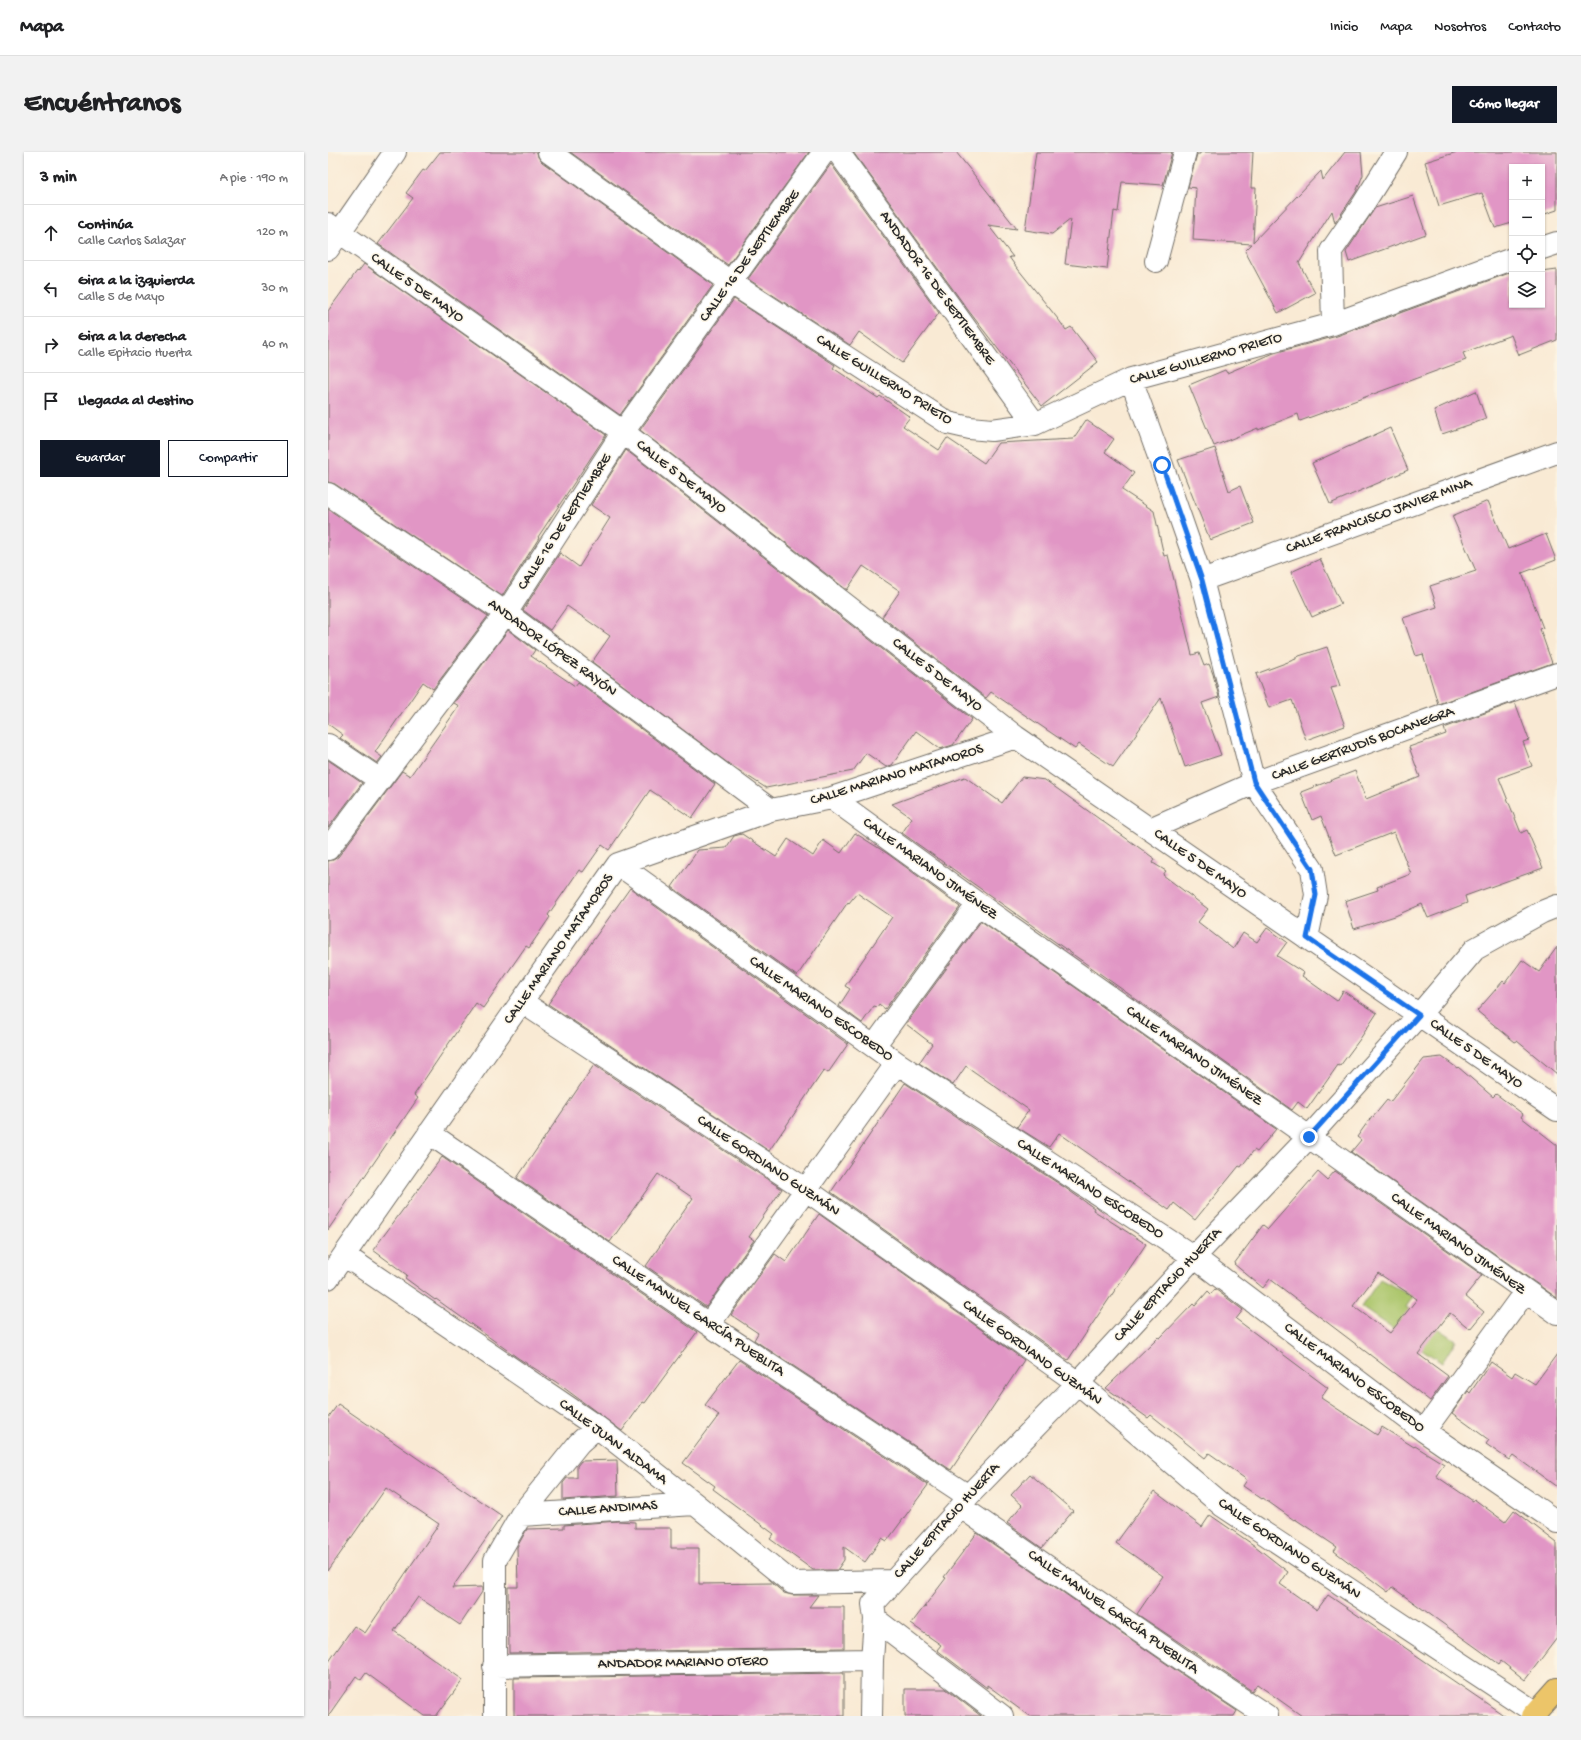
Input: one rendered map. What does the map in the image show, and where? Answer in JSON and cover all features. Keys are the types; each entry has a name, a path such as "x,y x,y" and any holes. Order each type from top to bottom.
{"highway":[{"path":"1534,1714 1557,1689"}],"street":[{"name":"CALLE GUILLERMO PRIETO","path":"549,152 730,282 948,423 970,428 992,430 1035,424 1131,379 1333,324 1509,260"},
{"name":"CALLE 16 DE SEPTIEMBRE","path":"328,849 506,613 623,432 824,152"},
{"name":"ANDADOR 16 DE SEPTIEMBRE","path":"838,152 1035,424"},
{"path":"1156,261 1185,152"},
{"path":"1333,324 1331,250 1362,206 1396,152"},
{"path":"332,235 388,154"},
{"name":"CALLE 5 DE MAYO","path":"332,235 623,432 1016,737 1557,1110"},
{"path":"1545,247 1557,243"},
{"path":"1131,379 1202,580 1254,782 1312,869 1316,895 1307,938"},
{"name":"CALLE FRANCISCO JAVIER MINA","path":"1202,580 1557,452"},
{"name":"ANDADOR LÓPEZ RAYÓN","path":"328,494 506,613 771,810"},
{"name":"CALLE GERTRUDIS BOCANEGRA","path":"1150,829 1254,782 1557,674"},
{"name":"CALLE MARIANO MATAMOROS","path":"328,1278 618,864 771,810 832,798 1016,737"},
{"path":"328,745 380,780"},
{"name":"CALLE MARIANO JIMÉNEZ","path":"832,798 978,904 1309,1137 1524,1292 1557,1313"},
{"name":"CALLE MARIANO ESCOBEDO","path":"618,864 897,1062 1194,1257 1424,1431 1557,1522"},
{"path":"874,1046 978,904"},
{"name":"CALLE EPITACIO HUERTA","path":"871,1716 872,1660 875,1619 873,1604 892,1581 964,1501 1078,1383 1194,1257 1309,1137 1419,1015 1475,949 1552,913"},
{"name":"CALLE GORDIANO GUZMÁN","path":"522,1002 805,1189 1078,1383 1223,1506 1534,1714"},
{"path":"709,1324 897,1062"},
{"name":"CALLE MANUEL GARCÍA PUEBLITA","path":"429,1133 709,1324 964,1501 1180,1659 1267,1716"},
{"name":"CALLE JUAN ALDAMA","path":"344,1255 597,1427 792,1583 892,1581"},
{"path":"1424,1431 1524,1292"},
{"path":"495,1716 495,1560 521,1515 579,1443 597,1427"},
{"name":"CALLE ANDIMAS","path":"521,1515 695,1504"},
{"path":"875,1619 1002,1716"},
{"name":"ANDADOR MARIANO OTERO","path":"494,1666 872,1660"}],"green space":[{"path":"1380,1279 1413,1297 1406,1307 1456,1340 1442,1363 1361,1307"}],"building":[{"path":"440,152 537,152 538,157 542,162 713,285 620,415 378,244 413,198 406,193 423,170 425,171"},
{"path":"570,152 809,152 728,265"},
{"path":"853,152 956,152 1017,229 988,225 1013,257 1009,257 1066,330 1071,327 1098,362 1042,406 968,310"},
{"path":"1036,152 1172,152 1163,185 1122,182 1118,212 1114,211 1107,269 1065,264 1071,219 1052,234 1025,230"},
{"path":"1200,152 1253,152 1251,188 1256,188 1253,242 1321,171 1323,180 1345,152 1361,152 1363,175 1356,192 1335,223 1332,211 1299,263 1315,293 1278,313 1245,251 1252,244 1193,240 1196,188 1188,187 1197,154 1200,154"},
{"path":"1457,152 1557,152 1557,210 1545,214 1545,164 1509,164 1509,224 1495,228 1482,193 1439,206 1425,162"},
{"path":"831,164 939,313 902,363 859,332 850,345 748,279"},
{"path":"1413,196 1426,234 1349,262 1346,252 1375,208"},
{"path":"364,264 606,435 538,537 539,538 502,596 335,484 328,482 328,311 357,271 358,272"},
{"path":"1557,270 1557,340 1519,355 1511,335 1463,353 1466,360 1300,421 1298,414 1214,446 1189,385 1225,370 1227,373 1274,353 1337,336 1509,273 1509,308 1545,308 1545,272"},
{"path":"734,299 835,365 833,368 878,398 880,396 910,417 903,426 939,450 947,438 984,463 998,443 1073,439 1086,420 1114,439 1105,452 1134,473 1122,490 1154,511 1164,556 1168,555 1192,655 1199,653 1204,666 1209,664 1213,674 1219,697 1202,703 1221,755 1185,767 1161,698 1113,767 1079,744 1075,749 991,692 986,698 882,617 900,591 863,566 847,590 640,430"},
{"path":"1476,391 1486,419 1442,434 1434,410"},
{"path":"1390,428 1408,470 1330,504 1312,463"},
{"path":"1215,448 1229,491 1240,486 1254,523 1210,540 1178,460"},
{"path":"626,450 972,719 953,745 940,749 916,731 892,765 886,767 866,753 853,771 766,788 729,764 592,662 610,636 567,606 550,630 523,610 560,553 579,567 610,518 591,505"},
{"path":"1488,501 1508,549 1546,534 1556,560 1522,573 1543,628 1540,629 1552,663 1438,704 1423,654 1416,656 1403,618 1437,607 1430,586 1476,571 1452,516"},
{"path":"328,509 488,616 433,689 423,682 375,752 382,757 377,763 340,738 343,735 328,724"},
{"path":"1320,559 1341,604 1312,617 1291,572"},
{"path":"508,630 535,650 531,656 575,686 578,682 715,784 692,818 650,790 609,850 602,845 583,872 579,870 548,915 550,917 529,948 526,946 483,1008 476,1003 414,1095 418,1098 328,1230 328,861 338,857 402,771 410,776 459,706 454,703"},
{"path":"1327,647 1340,686 1331,688 1345,726 1306,740 1292,700 1269,708 1256,674 1296,659 1296,657"},
{"path":"1515,702 1529,740 1523,742 1532,766 1499,778 1521,833 1527,830 1543,868 1465,896 1467,903 1428,918 1422,904 1395,916 1354,929 1345,901 1378,890 1377,887 1411,874 1394,832 1336,855 1321,816 1312,820 1301,792 1355,771 1366,799 1420,777 1409,747 1446,734 1444,728"},
{"path":"328,760 362,783 328,828"},
{"path":"965,777 1002,803 1022,777 1045,780 1155,859 1153,863 1166,871 1163,875 1208,909 1198,922 1233,949 1243,933 1257,942 1267,928 1287,942 1277,956 1304,973 1302,976 1337,1001 1343,991 1377,1013 1360,1039 1340,1066 1338,1065 1307,1109 1298,1102 1292,1110 902,833 912,818 892,804"},
{"path":"855,833 888,854 960,907 885,1009 879,1004 877,1007 874,1006 862,1023 839,1006 850,989 845,986 892,917 857,893 849,903 848,902 797,976 672,887 698,850 726,848 734,836 742,834 776,857 788,839 813,856 823,840 841,853"},
{"path":"630,888 848,1044 828,1073 824,1070 769,1151 548,1004"},
{"path":"981,921 1276,1129 1257,1152 1254,1150 1241,1167 1239,1166 1195,1220 1174,1203 1169,1210 1059,1133 1049,1147 1017,1127 1029,1110 966,1066 953,1085 919,1063 932,1044 906,1024"},
{"path":"1557,947 1557,1074 1477,1011 1503,981 1505,983 1522,960 1539,972"},
{"path":"1442,1057 1457,1068 1458,1067 1493,1097 1496,1094 1523,1114 1521,1117 1557,1145 1557,1298 1351,1152 1361,1140 1357,1137 1372,1116 1373,1117 1387,1100 1390,1102 1424,1059"},
{"path":"594,1065 782,1189 749,1237 754,1240 706,1307 646,1266 693,1198 658,1174 610,1242 517,1178"},
{"path":"905,1083 1064,1187 1094,1208 1093,1210 1146,1244 1068,1360 831,1192"},
{"path":"442,1157 697,1332 645,1403 643,1402 622,1431 556,1382 518,1358 436,1299 435,1300 405,1278 407,1275 373,1250"},
{"path":"1335,1171 1482,1275 1465,1296 1484,1312 1470,1329 1450,1313 1418,1354 1448,1376 1430,1401 1270,1279 1263,1288 1234,1264 1263,1225 1268,1229 1318,1172 1327,1180","holes":["1378,1273 1417,1299 1390,1333 1353,1306"]},
{"path":"819,1214 1024,1360 951,1470 754,1340 758,1333 731,1315 775,1254 786,1262"},
{"path":"1215,1289 1243,1310 1236,1319 1328,1388 1321,1398 1377,1435 1382,1427 1444,1464 1436,1476 1473,1501 1474,1499 1505,1522 1514,1510 1557,1543 1557,1638 1525,1680 1501,1661 1499,1664 1392,1587 1388,1592 1334,1551 1337,1547 1243,1486 1247,1480 1209,1453 1205,1458 1151,1415 1148,1418 1106,1388 1158,1337 1160,1338 1193,1304 1195,1306 1208,1291 1211,1294"},
{"path":"1557,1354 1557,1487 1513,1455 1509,1460 1486,1444 1489,1440 1452,1413 1468,1391 1470,1393 1491,1362 1512,1377 1515,1372 1535,1384"},
{"path":"739,1360 928,1485 887,1541 882,1538 865,1562 844,1547 844,1560 837,1570 813,1570 770,1539 774,1534 713,1489 715,1486 683,1463 719,1415 705,1405"},
{"path":"338,1404 502,1516 452,1588 482,1587 482,1592 460,1625 418,1597 394,1631 463,1680 436,1716 425,1716 366,1673 361,1680 356,1676 328,1716 328,1663 354,1626 365,1633 439,1524 386,1488 328,1571 328,1418"},
{"path":"617,1460 618,1496 563,1500 563,1483 567,1478 577,1478 577,1466 581,1461"},
{"path":"1030,1474 1073,1511 1042,1548 1007,1523 1022,1505 1011,1495"},
{"path":"1154,1491 1202,1527 1210,1515 1255,1546 1288,1572 1280,1584 1317,1610 1328,1595 1505,1716 1302,1716 1257,1684 1252,1691 1137,1614 1163,1576 1116,1543"},
{"path":"618,1521 635,1522 635,1528 671,1528 671,1548 699,1548 699,1584 772,1583 784,1593 792,1595 818,1595 809,1607 844,1607 844,1648 509,1653 508,1587 518,1587 517,1547 527,1529 564,1528 564,1525"},
{"path":"977,1533 1237,1711 1234,1716 1029,1716 987,1685 987,1688 937,1650 941,1645 911,1624 946,1578 944,1577"},
{"path":"844,1673 844,1716 514,1716 514,1678"},
{"path":"905,1689 946,1689 981,1716 905,1716"}],"route":[{"path":"1162,465 1202,580 1254,782 1312,869 1316,895 1307,938 1419,1015 1309,1137"}]}
